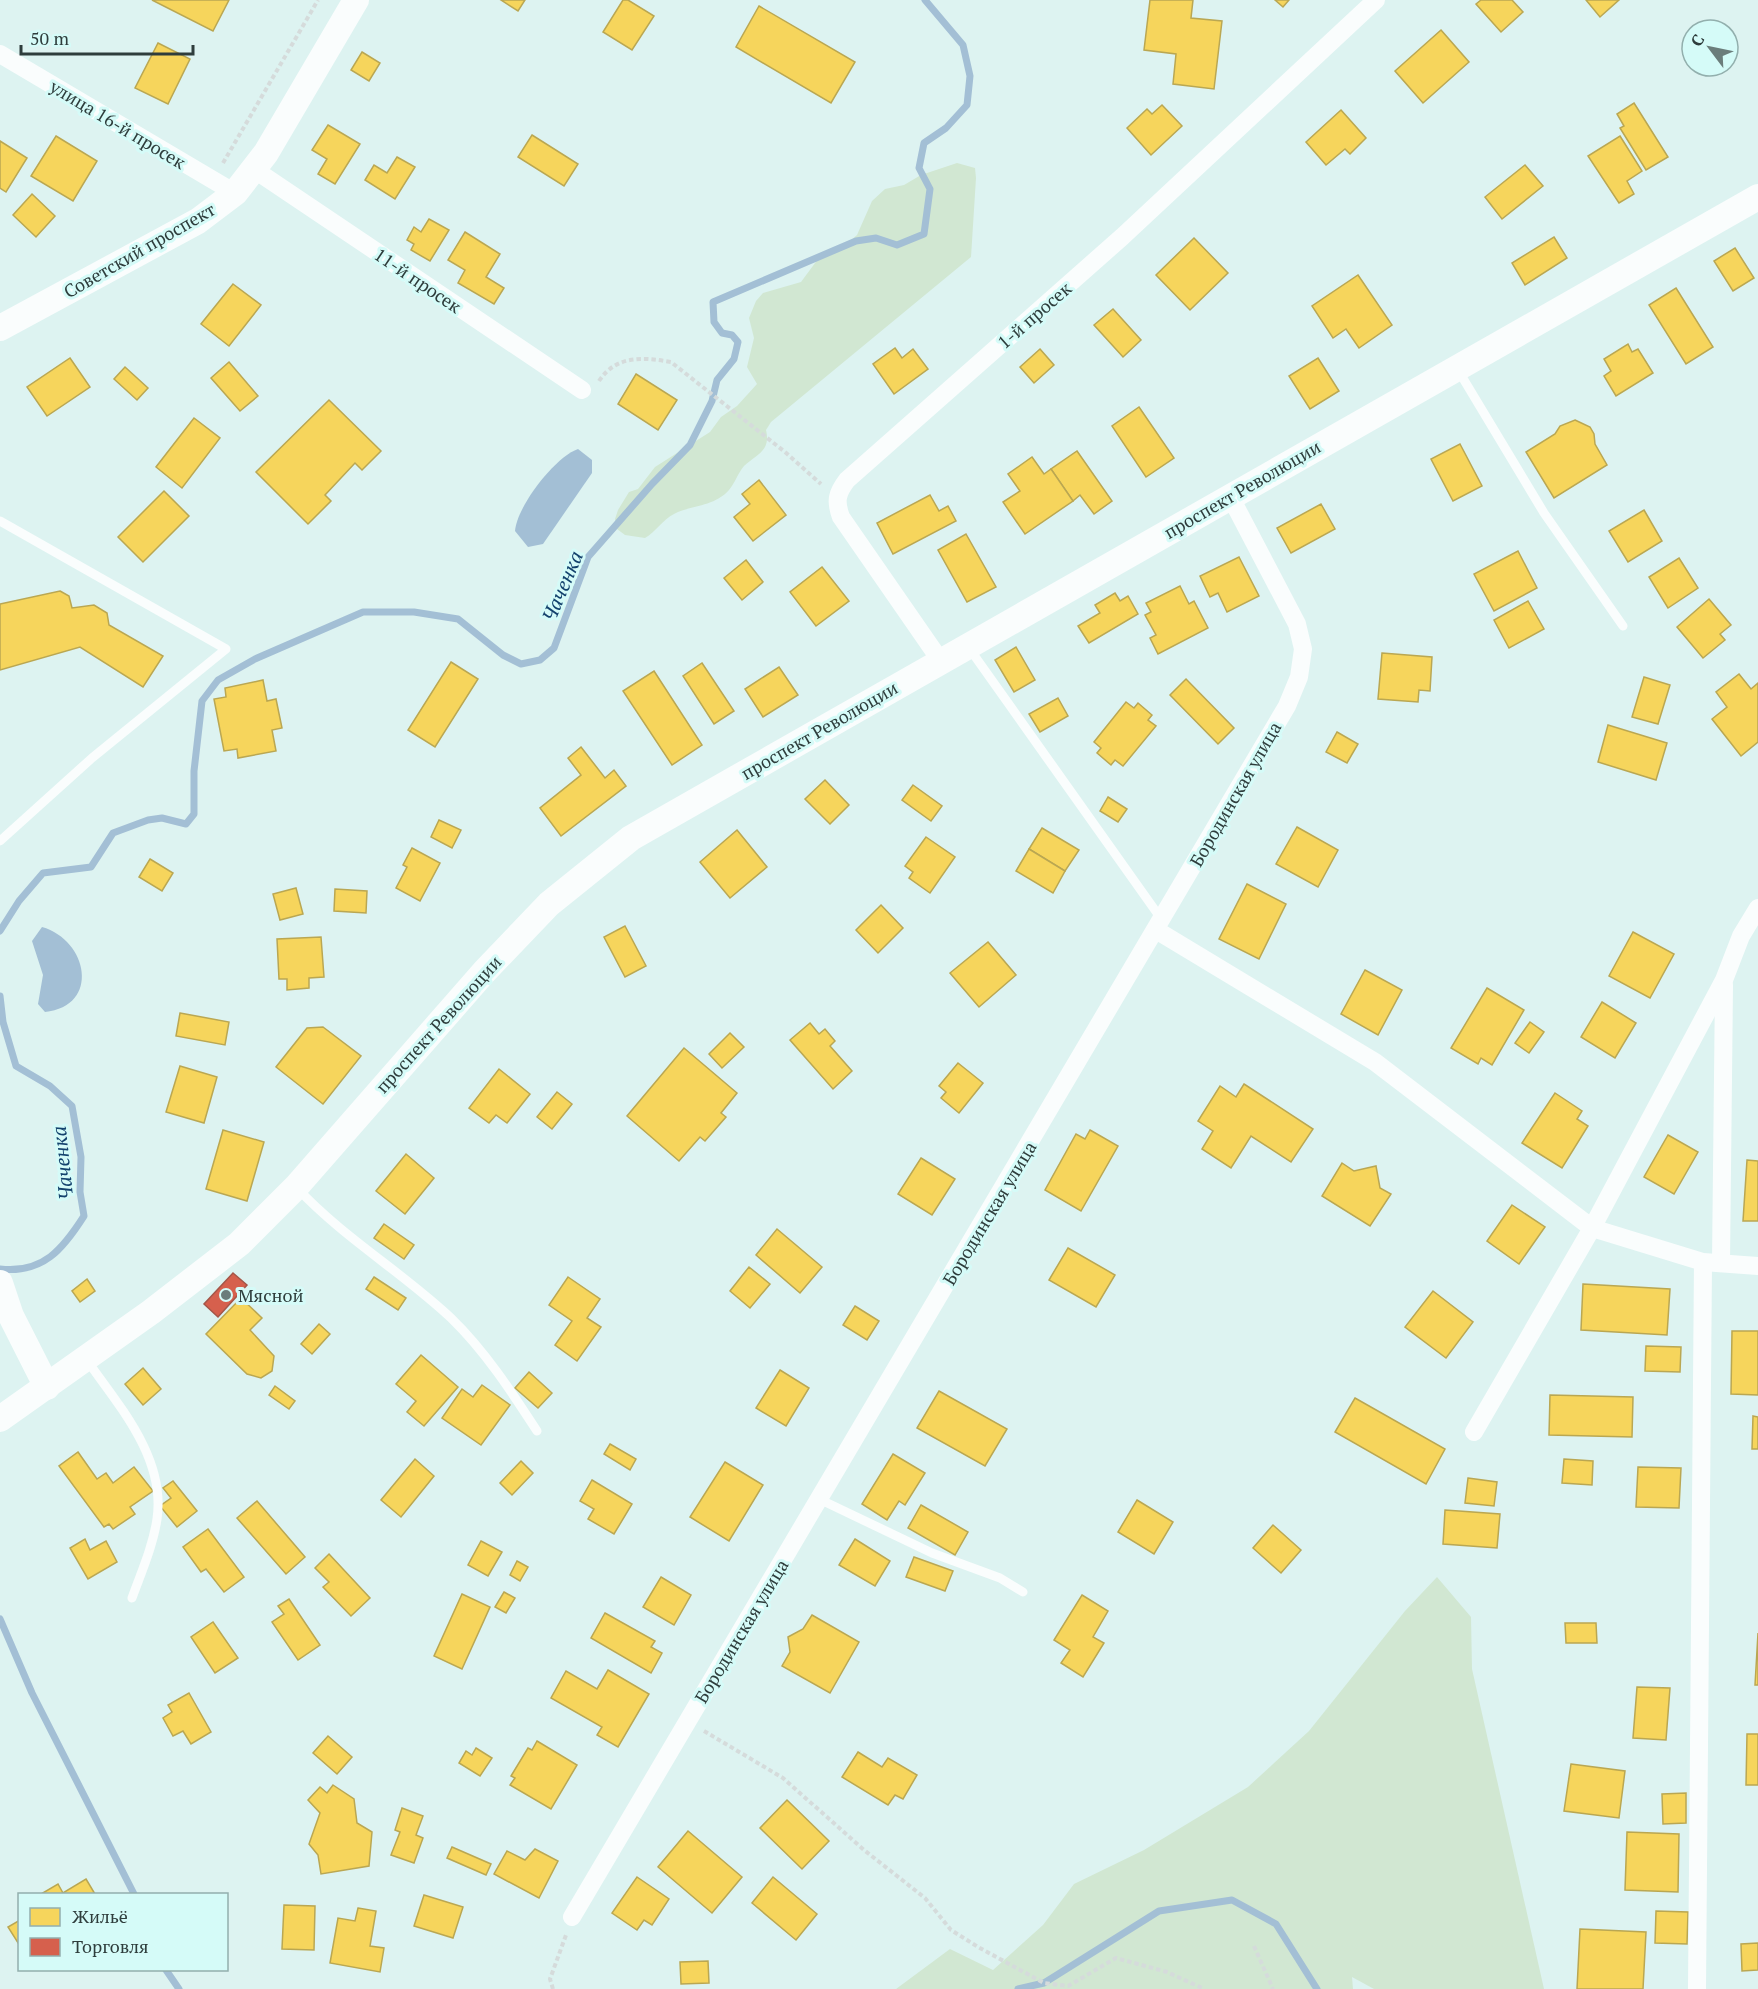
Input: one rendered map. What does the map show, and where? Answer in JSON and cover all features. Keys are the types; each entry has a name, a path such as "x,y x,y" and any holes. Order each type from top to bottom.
{"street":[{"name":"Советский проспект","path":"0,328 198,221 235,193 255,170 356,0"},
{"name":"1-й просек","path":"838,492 847,480 1122,237 1376,0"},
{"name":"улица 16-й просек","path":"0,54 235,193"},
{"name":"11-й просек","path":"255,170 582,390"},
{"name":"проспект Революции","path":"0,1419 86,1359 238,1244 296,1187 484,972 549,904 631,838 940,660 1758,197"},
{"path":"838,492 837,507 841,517 940,660"},
{"name":"Бородинская улица","path":"572,1917 1287,706 1299,677 1303,650 1296,624 1230,496"},
{"path":"1474,1432 1592,1228 1724,980 1741,936 1758,908"},
{"path":"1159,925 1375,1062 1592,1228 1712,1262 1758,1266"},
{"path":"1697,1989 1712,1262 1724,980"},
{"path":"2,1288 25,1346 47,1387"}],"lane":[{"path":"1457,368 1544,513 1623,626"},
{"path":"0,521 226,649 92,758 0,842"},
{"path":"968,646 1159,925"},
{"path":"296,1187 321,1213 450,1317 482,1351 537,1431"},
{"path":"86,1359 133,1426 148,1455 158,1487 157,1519 132,1598"},
{"path":"819,1499 932,1553 1000,1578 1023,1592"}],"path":[{"path":"213,158 223,164 318,0"},
{"path":"582,390 597,385 605,372 622,360 649,358 671,362 819,483 838,492"},
{"path":"687,1722 783,1778 864,1850 925,1898 951,1930 1044,1983 1068,1986 1116,1959 1167,1972 1204,1989"},
{"path":"553,1989 550,1979 572,1917"},
{"path":"1254,1946 1273,1989"}],"green space":[{"path":"957,163 975,168 971,257 771,422 766,430 765,447 744,466 723,496 674,514 645,538 625,535 617,529 615,519 629,492 638,489 655,467 710,432 721,417 737,406 757,384 747,367 754,338 749,318 756,301 763,293 801,282 818,259 850,241 857,235 872,201 885,189 904,185 921,175"},
{"path":"1437,1577 1471,1617 1472,1669 1544,1989 1374,1989 1352,1977 1353,1989 896,1989 950,1949 993,1970 1043,1925 1074,1884 1144,1850 1248,1787 1309,1731 1405,1611"}],"water":[{"path":"578,449 592,460 592,473 543,544 528,547 515,531 522,509 548,472"},
{"path":"42,927 58,934 70,945 78,958 82,972 81,986 75,998 63,1007 45,1012 38,1004 43,975 32,941"}],"building: Жильё":[{"path":"152,0 229,0 213,31"},
{"path":"501,0 525,0 518,11"},
{"path":"623,0 628,0 654,16 632,50 603,32"},
{"path":"1150,0 1193,0 1191,18 1222,21 1214,89 1173,84 1176,54 1144,50"},
{"path":"1275,0 1289,0 1283,7"},
{"path":"1481,0 1512,0 1523,12 1501,32 1476,4"},
{"path":"1586,0 1619,0 1600,17"},
{"path":"759,6 855,62 831,103 736,47"},
{"path":"1441,30 1469,62 1423,103 1395,71"},
{"path":"158,43 190,59 168,104 135,88"},
{"path":"362,52 380,63 369,81 351,70"},
{"path":"1634,103 1668,157 1646,170 1620,128 1624,126 1617,114"},
{"path":"1162,105 1182,126 1151,155 1127,128 1147,109 1152,114"},
{"path":"1341,110 1366,138 1350,154 1345,149 1326,165 1306,142"},
{"path":"328,125 360,144 335,184 318,174 327,159 312,150"},
{"path":"532,135 578,164 564,186 518,157"},
{"path":"56,136 97,161 73,201 31,176"},
{"path":"1620,136 1642,171 1627,181 1634,194 1619,203 1588,156"},
{"path":"0,141 27,158 6,192 0,188"},
{"path":"397,157 415,167 395,199 365,180 374,165 387,173"},
{"path":"1525,165 1543,186 1502,219 1485,197"},
{"path":"32,194 55,216 36,237 13,215"},
{"path":"429,219 449,230 430,261 411,250 414,244 407,240 414,227 421,232"},
{"path":"465,232 500,254 486,277 504,288 494,304 458,283 465,270 448,260"},
{"path":"1554,237 1567,258 1525,285 1512,263"},
{"path":"1194,238 1228,273 1190,310 1156,275"},
{"path":"1735,248 1754,278 1733,291 1714,261"},
{"path":"1358,275 1392,325 1359,348 1346,329 1333,338 1312,306"},
{"path":"233,284 261,305 229,346 201,324"},
{"path":"1676,288 1713,347 1686,364 1649,305"},
{"path":"1113,309 1141,340 1123,357 1094,325"},
{"path":"1628,344 1632,352 1638,349 1653,373 1616,396 1604,376 1611,371 1604,359"},
{"path":"895,348 902,358 913,349 928,369 894,394 873,364"},
{"path":"1040,349 1054,365 1034,383 1020,367"},
{"path":"70,358 90,387 47,416 27,387"},
{"path":"1318,358 1339,391 1310,409 1289,376"},
{"path":"229,362 258,396 240,411 211,378"},
{"path":"125,367 148,388 137,400 114,379"},
{"path":"636,374 677,400 658,430 618,404"},
{"path":"329,400 381,451 362,470 355,463 325,495 331,501 308,524 256,472"},
{"path":"1139,407 1174,458 1146,477 1112,426"},
{"path":"194,418 220,438 182,488 156,467"},
{"path":"1575,420 1590,427 1594,434 1595,444 1607,465 1554,498 1526,452 1555,434 1560,426"},
{"path":"1460,444 1482,486 1453,501 1431,459"},
{"path":"1077,451 1112,501 1094,514 1080,495 1073,501 1051,469"},
{"path":"1032,457 1044,474 1051,469 1073,501 1025,534 1003,502 1020,491 1008,474"},
{"path":"759,480 786,515 753,541 734,517 750,504 742,494"},
{"path":"164,491 189,516 143,562 118,537"},
{"path":"930,495 939,511 948,506 956,521 893,554 877,523"},
{"path":"1321,504 1335,529 1291,553 1277,528"},
{"path":"1644,510 1662,541 1628,562 1609,531"},
{"path":"966,534 996,587 967,602 938,550"},
{"path":"1518,551 1537,588 1494,611 1474,574"},
{"path":"1239,557 1259,596 1227,612 1218,593 1210,597 1200,576"},
{"path":"1679,558 1698,588 1668,608 1649,577"},
{"path":"746,560 763,582 742,600 724,578"},
{"path":"822,567 849,601 816,626 790,592"},
{"path":"1180,586 1189,604 1194,601 1208,628 1158,654 1150,638 1156,635 1145,615 1151,612 1146,603"},
{"path":"60,591 69,596 72,608 94,605 107,613 109,625 163,656 143,687 80,647 0,670 0,604"},
{"path":"1115,593 1120,601 1128,596 1138,614 1089,643 1078,626 1100,613 1095,605"},
{"path":"1709,599 1731,625 1720,634 1725,640 1703,658 1677,627"},
{"path":"1528,601 1544,629 1509,648 1494,620"},
{"path":"1016,647 1035,680 1014,692 995,660"},
{"path":"1382,653 1432,657 1430,691 1419,690 1418,702 1378,699"},
{"path":"451,662 478,679 435,747 408,730"},
{"path":"702,663 734,711 714,724 683,676"},
{"path":"779,667 798,695 763,717 745,689"},
{"path":"654,671 702,745 672,765 623,691"},
{"path":"1739,674 1751,689 1758,683 1758,742 1741,756 1712,719 1727,707 1716,692"},
{"path":"1644,677 1670,685 1658,724 1632,717"},
{"path":"1186,679 1234,728 1218,744 1170,695"},
{"path":"263,680 267,701 276,699 282,728 272,730 276,751 238,758 237,749 224,751 214,699 226,697 225,688"},
{"path":"1058,698 1068,716 1040,732 1029,714"},
{"path":"1126,702 1134,708 1138,703 1152,715 1148,720 1156,726 1123,766 1115,760 1111,765 1097,753 1101,748 1094,742"},
{"path":"1608,725 1667,743 1656,780 1598,762"},
{"path":"1337,732 1358,744 1347,763 1326,752"},
{"path":"581,747 605,778 614,770 626,786 561,836 540,808 581,775 568,758"},
{"path":"825,780 849,805 830,824 805,799"},
{"path":"913,785 942,806 931,821 902,800"},
{"path":"1108,797 1127,809 1118,822 1100,811"},
{"path":"439,820 461,830 452,848 431,837"},
{"path":"1297,827 1338,850 1318,887 1276,864"},
{"path":"1042,828 1079,850 1065,871 1029,849"},
{"path":"737,830 767,867 730,898 700,862"},
{"path":"926,837 955,857 930,893 909,878 913,872 905,866"},
{"path":"412,848 440,863 420,901 396,888 407,867 403,865"},
{"path":"1029,849 1065,871 1053,893 1016,871"},
{"path":"150,859 173,873 162,891 139,877"},
{"path":"1247,884 1286,904 1259,959 1219,939"},
{"path":"296,888 303,914 280,920 273,894"},
{"path":"335,889 367,891 366,913 334,911"},
{"path":"881,905 903,928 878,953 856,930"},
{"path":"625,926 646,966 625,977 604,937"},
{"path":"1633,932 1674,954 1650,998 1609,976"},
{"path":"321,937 324,977 309,978 309,988 287,990 287,979 279,979 277,939"},
{"path":"988,942 1016,975 979,1007 950,973"},
{"path":"1365,970 1402,990 1378,1035 1341,1014"},
{"path":"1487,988 1524,1010 1492,1065 1481,1058 1478,1064 1451,1048"},
{"path":"1602,1002 1636,1023 1615,1058 1581,1037"},
{"path":"180,1013 229,1022 225,1045 176,1036"},
{"path":"1530,1022 1544,1032 1529,1053 1515,1043"},
{"path":"810,1023 819,1034 825,1029 835,1041 830,1046 852,1071 833,1089 790,1040"},
{"path":"323,1027 361,1056 323,1104 276,1067 307,1028"},
{"path":"730,1033 744,1047 722,1068 709,1054"},
{"path":"684,1048 737,1093 721,1113 726,1117 705,1141 700,1137 679,1161 627,1116"},
{"path":"958,1063 983,1083 959,1113 941,1098 946,1092 939,1086"},
{"path":"180,1066 217,1077 204,1123 166,1112"},
{"path":"499,1069 530,1094 507,1123 496,1115 489,1123 469,1108"},
{"path":"1244,1084 1313,1129 1291,1162 1251,1136 1231,1168 1202,1149 1213,1131 1198,1121 1220,1086 1236,1097"},
{"path":"557,1092 572,1104 552,1129 537,1117"},
{"path":"1555,1093 1582,1111 1577,1119 1588,1126 1562,1168 1522,1143"},
{"path":"223,1130 264,1142 247,1201 206,1189"},
{"path":"1090,1130 1118,1146 1081,1211 1045,1190 1076,1134 1085,1139"},
{"path":"1668,1135 1698,1152 1674,1194 1644,1177"},
{"path":"406,1154 434,1178 405,1214 376,1191"},
{"path":"921,1158 955,1179 932,1215 898,1194"},
{"path":"1747,1160 1758,1161 1758,1221 1743,1221"},
{"path":"1342,1163 1354,1171 1376,1166 1380,1188 1391,1194 1370,1226 1322,1196"},
{"path":"1512,1205 1545,1227 1519,1264 1487,1241"},
{"path":"384,1224 414,1245 404,1259 374,1238"},
{"path":"777,1229 822,1267 800,1293 756,1255"},
{"path":"1068,1248 1115,1275 1096,1307 1049,1280"},
{"path":"749,1267 770,1284 750,1308 730,1291"},
{"path":"374,1277 406,1298 398,1310 366,1289"},
{"path":"568,1277 600,1299 587,1318 601,1327 577,1361 555,1345 572,1321 549,1305"},
{"path":"87,1279 95,1291 80,1302 72,1291"},
{"path":"1583,1284 1670,1289 1667,1335 1581,1330"},
{"path":"1433,1291 1473,1322 1446,1358 1405,1327"},
{"path":"241,1298 262,1318 250,1330 274,1356 272,1371 261,1378 247,1374 206,1334"},
{"path":"855,1306 879,1321 867,1340 843,1325"},
{"path":"319,1324 330,1334 312,1354 301,1344"},
{"path":"1732,1331 1758,1331 1758,1395 1731,1394"},
{"path":"1646,1346 1681,1347 1680,1372 1645,1371"},
{"path":"421,1355 458,1387 424,1426 407,1412 416,1401 396,1384"},
{"path":"143,1368 161,1389 143,1405 125,1384"},
{"path":"780,1370 809,1388 786,1426 756,1408"},
{"path":"529,1372 552,1393 538,1408 515,1388"},
{"path":"482,1385 510,1405 481,1445 442,1418 462,1389 473,1397"},
{"path":"275,1386 295,1401 289,1409 269,1395"},
{"path":"939,1391 1007,1429 985,1466 917,1428"},
{"path":"1550,1395 1633,1397 1632,1437 1549,1435"},
{"path":"1355,1398 1445,1449 1426,1484 1335,1432"},
{"path":"1753,1416 1758,1417 1758,1449 1752,1449"},
{"path":"610,1444 636,1459 630,1470 604,1454"},
{"path":"78,1452 97,1479 106,1473 113,1483 134,1467 153,1491 130,1507 135,1514 113,1529 109,1524 104,1527 59,1466"},
{"path":"893,1454 925,1473 905,1505 899,1501 887,1520 862,1504"},
{"path":"415,1459 434,1476 401,1517 381,1500"},
{"path":"1564,1459 1593,1461 1592,1485 1562,1483"},
{"path":"521,1461 533,1473 512,1495 500,1483"},
{"path":"725,1462 763,1485 729,1541 690,1517"},
{"path":"1638,1467 1681,1468 1679,1508 1636,1507"},
{"path":"1468,1478 1497,1482 1494,1506 1465,1503"},
{"path":"592,1480 632,1504 614,1534 588,1519 594,1509 580,1501"},
{"path":"173,1481 197,1511 177,1527 160,1506 171,1498 163,1488"},
{"path":"1137,1500 1173,1522 1154,1554 1118,1532"},
{"path":"257,1501 305,1557 286,1574 237,1518"},
{"path":"921,1505 968,1532 955,1555 908,1528"},
{"path":"1445,1510 1500,1514 1497,1548 1443,1544"},
{"path":"1273,1525 1301,1550 1281,1573 1253,1548"},
{"path":"208,1529 244,1577 224,1592 206,1569 201,1572 183,1547"},
{"path":"85,1539 90,1550 106,1541 117,1562 88,1579 70,1548"},
{"path":"855,1539 890,1561 875,1586 839,1565"},
{"path":"481,1541 502,1552 488,1576 468,1565"},
{"path":"329,1554 370,1598 351,1616 323,1587 329,1582 315,1568"},
{"path":"914,1557 953,1571 945,1591 906,1577"},
{"path":"517,1561 528,1567 520,1581 510,1575"},
{"path":"661,1577 691,1595 674,1625 643,1607"},
{"path":"504,1592 515,1598 506,1613 495,1607"},
{"path":"462,1594 490,1607 462,1669 434,1656"},
{"path":"1082,1595 1108,1611 1093,1637 1104,1643 1083,1677 1061,1663 1070,1650 1054,1640"},
{"path":"289,1599 320,1645 298,1660 272,1622 284,1614 278,1606"},
{"path":"605,1613 655,1641 651,1647 662,1653 651,1673 591,1638"},
{"path":"812,1615 859,1642 830,1693 782,1666 790,1652 788,1637 803,1629"},
{"path":"213,1622 238,1658 215,1673 191,1637"},
{"path":"1565,1623 1596,1623 1597,1643 1566,1643"},
{"path":"1758,1633 1758,1685 1755,1685"},
{"path":"608,1670 649,1694 618,1747 597,1735 602,1727 551,1698 566,1671 597,1689"},
{"path":"1637,1687 1670,1688 1666,1740 1633,1738"},
{"path":"189,1693 211,1732 191,1744 183,1731 173,1736 163,1718 172,1712 168,1705"},
{"path":"1747,1734 1758,1734 1758,1785 1746,1785"},
{"path":"328,1736 352,1757 337,1774 313,1753"},
{"path":"537,1741 577,1765 551,1809 510,1785 515,1778 511,1776 528,1748 532,1750"},
{"path":"476,1748 492,1758 480,1776 459,1763 466,1751 472,1755"},
{"path":"858,1752 882,1767 888,1758 917,1775 903,1799 895,1795 888,1805 842,1777"},
{"path":"1571,1764 1625,1771 1619,1818 1564,1811"},
{"path":"333,1785 354,1799 357,1823 372,1832 369,1866 321,1874 318,1855 309,1844 320,1813 308,1800 320,1787 327,1793"},
{"path":"1686,1793 1686,1823 1663,1824 1662,1794"},
{"path":"787,1800 829,1841 802,1869 760,1828"},
{"path":"402,1808 423,1816 416,1835 423,1838 414,1863 391,1855 400,1832 395,1830"},
{"path":"688,1831 742,1877 712,1913 658,1867"},
{"path":"1627,1832 1679,1834 1678,1892 1625,1890"},
{"path":"452,1847 491,1864 486,1875 447,1858"},
{"path":"535,1849 558,1861 539,1898 494,1874 507,1851 525,1860"},
{"path":"637,1877 669,1899 652,1925 644,1920 637,1930 612,1913"},
{"path":"773,1877 817,1914 796,1940 752,1903"},
{"path":"86,1879 94,1893 63,1893"},
{"path":"58,1884 63,1893 43,1893"},
{"path":"424,1895 463,1907 453,1938 414,1926"},
{"path":"284,1905 315,1906 314,1950 282,1949"},
{"path":"358,1908 376,1911 370,1946 384,1948 380,1972 330,1963 338,1918 355,1921"},
{"path":"1656,1911 1688,1912 1687,1944 1655,1943"},
{"path":"18,1921 18,1943 8,1927"},
{"path":"1580,1929 1646,1932 1643,1989 1577,1989"},
{"path":"1758,1943 1758,1970 1742,1971 1741,1944"},
{"path":"708,1961 709,1983 681,1984 680,1962"}],"building: Торговля":[{"name":"Мясной","path":"233,1273 247,1285 218,1317 204,1304"}],"waterway":[{"name":"Чаченка","path":"0,931 19,901 43,873 91,867 113,833 148,820 162,818 186,824 194,814 194,771 202,701 218,680 255,659 363,612 414,612 458,619 503,655 521,664 540,660 554,648 588,557 652,484 690,445 712,401 717,380 734,359 738,342 732,335 722,333 714,322 713,302 856,241 876,238 897,245 924,234 930,189 919,168 924,143 946,128 967,105 970,76 963,45 925,0"},
{"name":"Чаченка","path":"0,996 3,1022 16,1066 50,1086 72,1106 81,1157 80,1192 84,1216 60,1249 50,1257 28,1267 15,1270 0,1269"},
{"path":"0,1619 32,1693 133,1893"},
{"path":"1018,1989 1044,1983 1159,1911 1232,1900 1276,1924 1317,1989"},
{"path":"167,1971 179,1989"}],"place":[{"name":"Мясной","path":"226,1295"}]}
